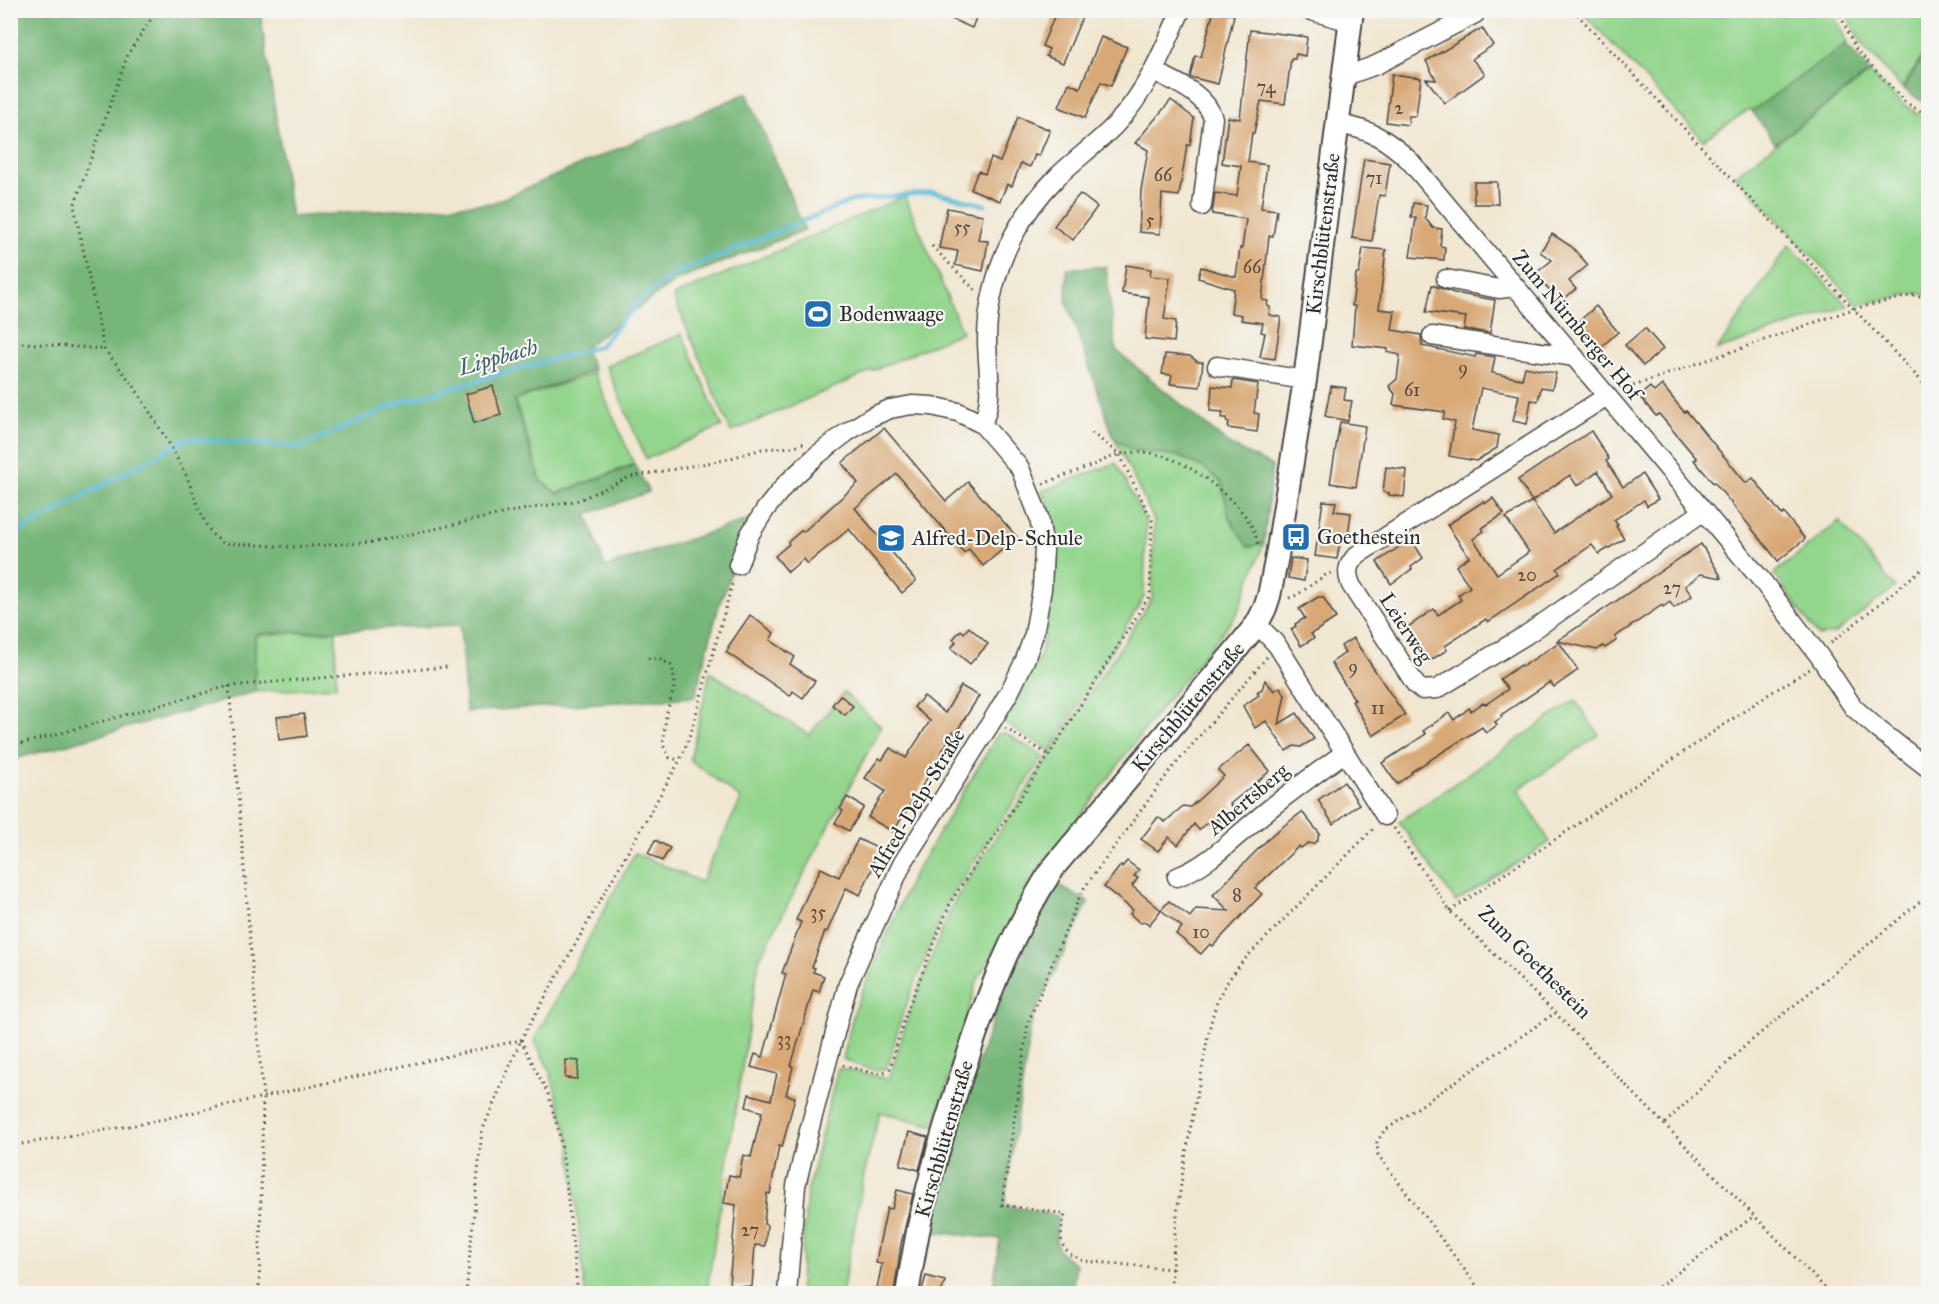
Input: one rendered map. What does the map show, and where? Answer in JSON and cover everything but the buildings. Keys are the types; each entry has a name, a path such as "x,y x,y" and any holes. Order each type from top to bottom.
{"main road":[{"name":"Kirschblütenstraße","path":"907,1293 920,1221 951,1106 978,1025 1014,935 1032,900 1053,868 1257,624 1269,596 1278,556 1305,380 1352,16"}],"street":[{"path":"982,424 989,403 987,337 992,300 1002,262 1012,239 1024,217 1059,176 1116,125 1145,88 1181,10"},
{"path":"1308,10 1352,16"},
{"path":"1343,77 1376,65 1475,14"},
{"path":"1154,71 1204,100 1210,108 1213,118 1202,206"},
{"name":"Zum Nürnberger Hof","path":"1337,124 1356,127 1377,135 1410,161 1763,582 1820,657 1853,707 1929,768"},
{"path":"1446,279 1499,289 1515,287"},
{"path":"1432,336 1575,357"},
{"path":"1217,366 1305,380"},
{"path":"1348,568 1357,555 1607,396"},
{"name":"Alfred-Delp-Straße","path":"738,565 750,534 765,510 785,485 816,456 846,432 871,417 890,409 912,405 932,405 958,412 982,424 1020,468 1039,517 1044,549 1042,590 1034,634 1025,660 992,721 902,864 848,984 808,1131 796,1186 787,1293"},
{"name":"Leierweg","path":"1348,568 1351,585 1416,685 1422,690 1437,689 1526,635 1704,511"},
{"path":"1257,624 1277,645 1385,816"},
{"name":"Albertsberg","path":"1178,877 1194,871 1292,790 1344,753"}],"path":[{"path":"157,10 128,54 74,206 104,349 134,386 187,477 205,523 213,535 223,543 293,547 376,542 510,512 579,500 630,477 724,460 762,449 794,447 813,440"},
{"path":"1573,10 1929,388"},
{"path":"1838,10 1855,48 1906,103 1929,115"},
{"path":"932,246 974,291 992,300"},
{"path":"1607,396 1853,309 1914,295 1929,298"},
{"path":"10,342 104,349"},
{"path":"827,1061 879,1073 886,1072 890,1068 906,1014 951,902 1049,755 1150,595 1152,520 1119,454 1092,433"},
{"path":"1029,490 1119,454 1149,453 1172,459 1191,467 1206,477 1230,499 1253,526 1257,536 1258,553 1278,556"},
{"path":"1450,911 1769,694 1811,668 1827,646 1929,564"},
{"path":"466,1293 482,1131 521,1040 680,760 690,736 738,565"},
{"path":"1269,596 1286,600 1298,595 1327,574 1348,568"},
{"path":"1172,1269 1084,1261 1076,1258 1061,1244 1060,1234 1065,1214 1002,1204 1028,1023 1082,891 1169,772 1277,645"},
{"path":"648,658 660,659 672,666 675,684 666,716 663,745 670,758 680,760"},
{"path":"10,747 229,686 447,667"},
{"path":"229,686 263,1097 259,1293"},
{"path":"992,721 1049,755"},
{"path":"1171,1293 1189,1136 1212,1016 1220,996 1227,982 1244,961 1385,816"},
{"name":"Zum Goethestein","path":"1385,816 1450,911 1555,1013 1831,1293"},
{"path":"1664,1124 1746,1046 1929,895"},
{"path":"1483,1293 1378,1155 1377,1142 1384,1131 1555,1013"},
{"path":"10,1146 141,1124 521,1040"},
{"path":"521,1040 548,1094 559,1132 578,1293"},
{"path":"1649,1293 1754,1216"}],"green space":[{"path":"11,11 260,11 291,217 492,203 747,93 805,230 675,281 584,348 594,370 514,400 540,480 558,494 635,465 649,492 587,514 605,567 750,519 718,609 695,697 466,712 460,625 255,634 255,692 11,760"},
{"path":"1581,11 1833,11 1847,43 1752,111 1750,109 1703,140"},
{"path":"1845,11 1928,11 1928,48 1902,88 1861,43"},
{"path":"1846,44 1870,72 1775,143 1752,111"},
{"path":"1928,49 1928,105 1903,89"},
{"path":"1870,73 1904,105 1928,119 1928,295 1915,293 1858,305 1735,175"},
{"name":"Bodenwaage","path":"905,196 962,332 731,432 673,296"},
{"path":"1789,245 1848,306 1717,350"},
{"path":"1106,267 1116,350 1230,445 1272,466 1264,543 1248,547 1229,518 1222,483 1204,468 1178,456 1131,450 1114,438 1066,300 1067,268"},
{"path":"682,334 722,426 646,459 606,366"},
{"path":"594,373 634,464 557,493 541,480 515,400"},
{"path":"1114,438 1131,450 1178,456 1204,468 1222,483 1229,518 1248,547 1264,543 1237,614 1164,704 1030,883 977,981 935,1126 880,1112 864,1175 842,1293 799,1294 807,1193 838,1068 889,1079 909,1014 953,903 1152,599 1154,520"},
{"path":"1116,463 1146,522 1144,597 1050,751 1004,723 1041,654 1056,566 1057,543 1053,519 1042,491"},
{"path":"1839,521 1895,587 1834,634 1818,636 1774,574"},
{"path":"336,631 336,687 255,692 255,635"},
{"path":"710,672 809,735 844,692 881,727 759,960 708,1293 585,1293 570,1141 549,1069 534,1040 635,853 701,882 741,799 690,760"},
{"path":"1575,700 1599,735 1518,790 1550,842 1456,902 1399,822"},
{"path":"1005,733 1044,756 949,900 902,1015 886,1068 870,1069 843,1059 854,1011 910,881 998,734"},
{"path":"1056,884 1088,902 1032,1020 1004,1205 1058,1217 1057,1245 1063,1255 1076,1264 1072,1293 992,1293 1000,1239 932,1232 962,1109 1008,976"}],"waterway":[{"name":"Lippbach","path":"10,537 186,439 301,447 398,403 600,346 640,300 675,274 851,201 933,192 985,205"}],"place":[{"name":"Bodenwaage","path":"818,314"},
{"name":"Goethestein","path":"1296,537"},
{"name":"Alfred-Delp-Schule","path":"891,538"}]}
